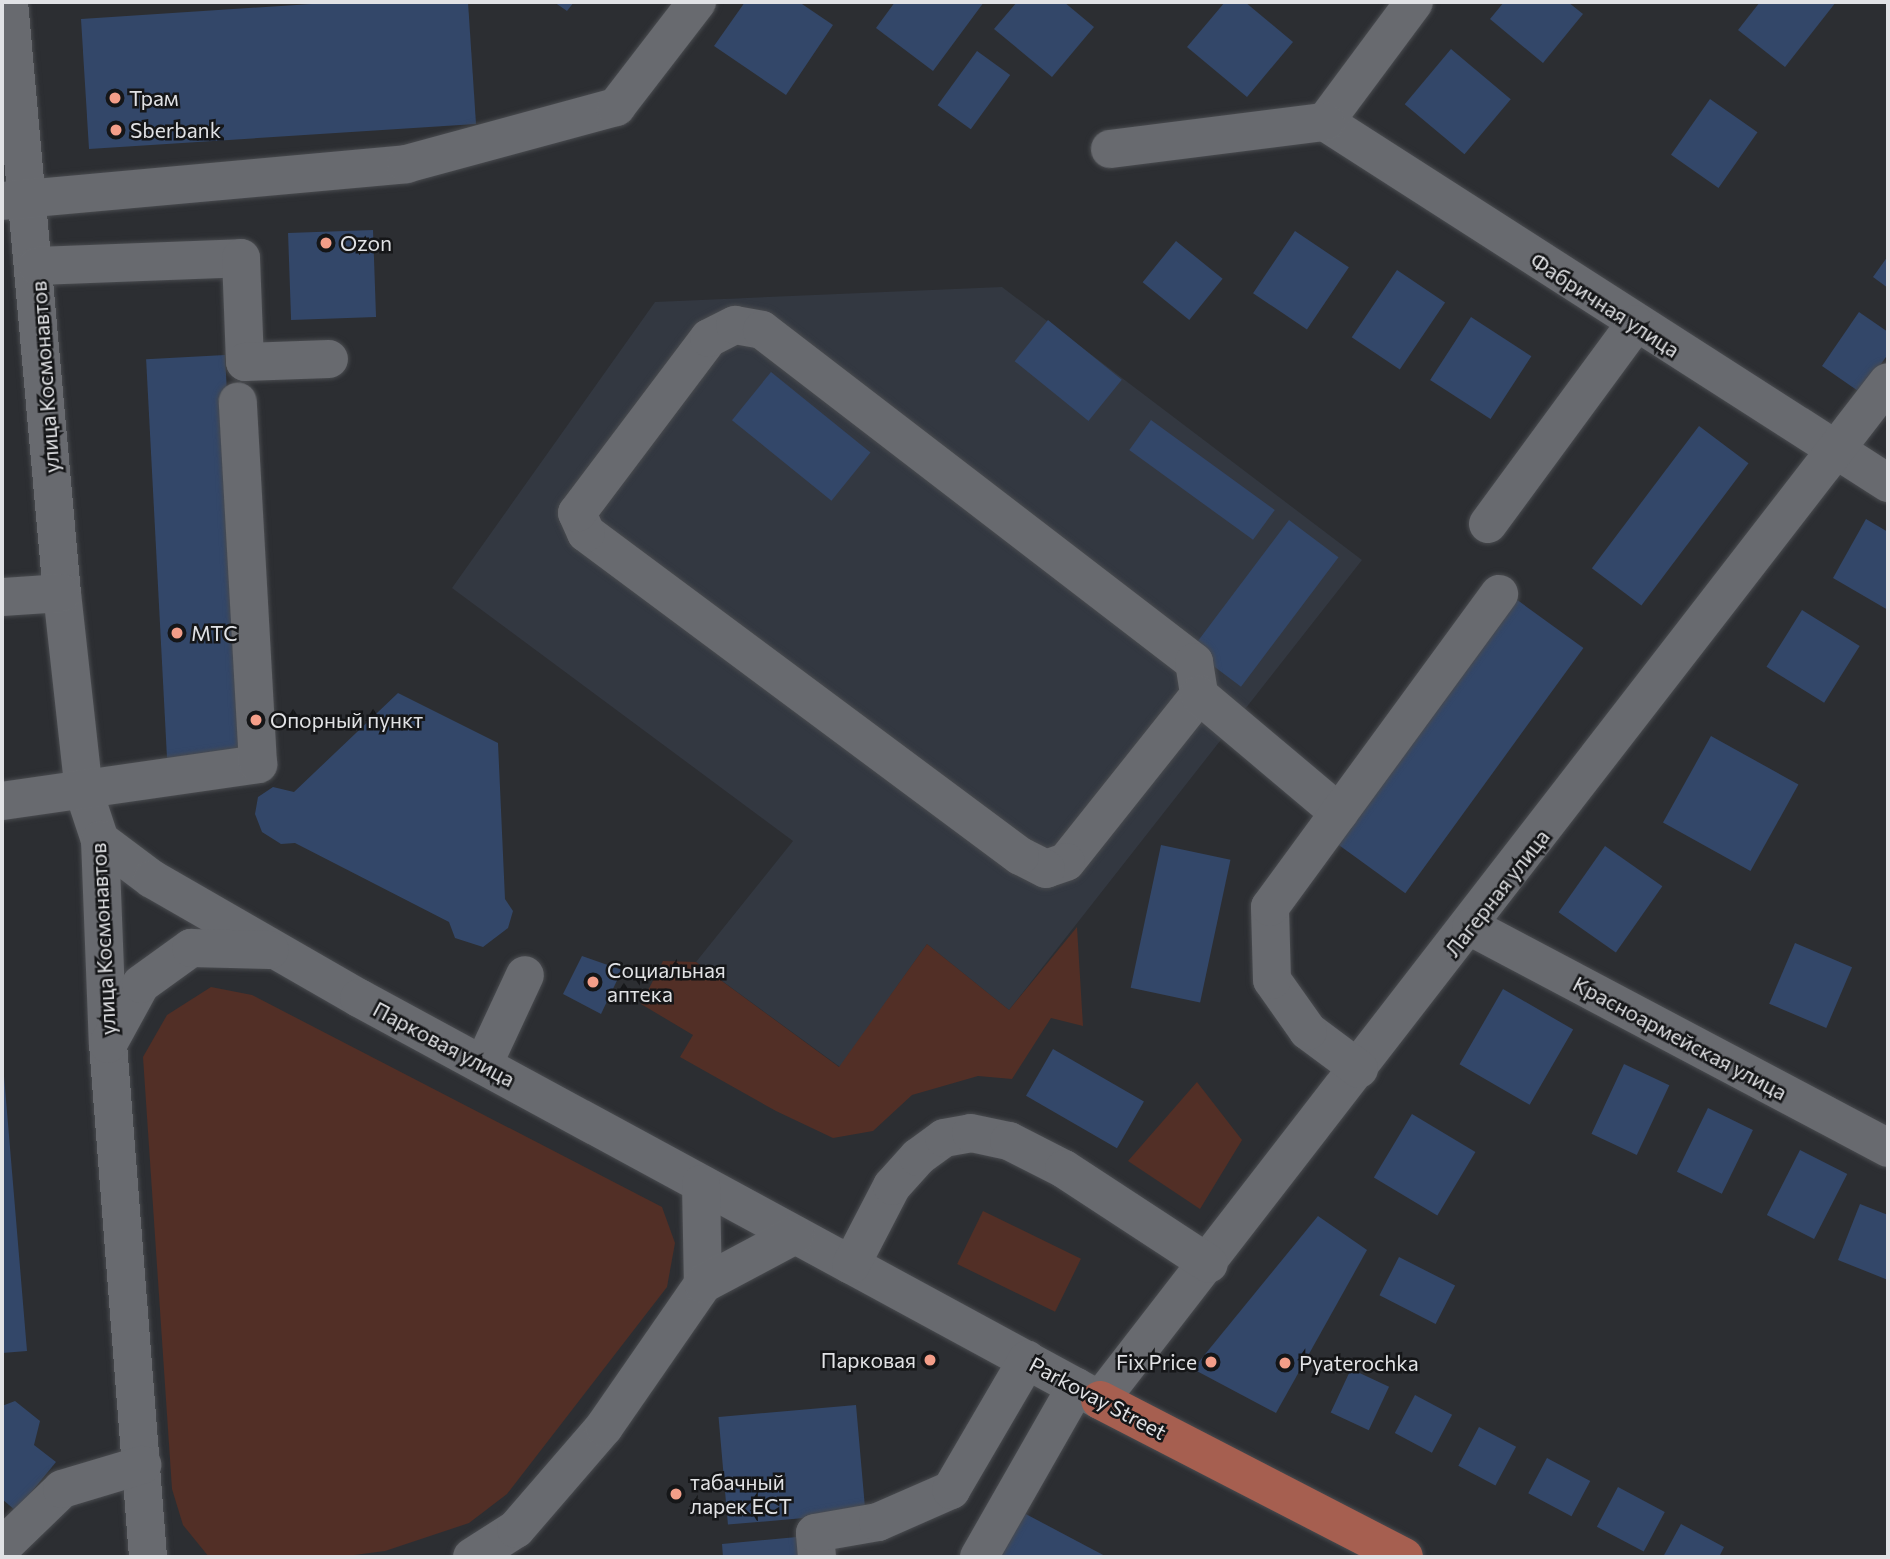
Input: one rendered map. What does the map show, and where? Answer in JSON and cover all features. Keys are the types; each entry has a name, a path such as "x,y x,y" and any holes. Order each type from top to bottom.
{"main road":[{"name":"Parkovay Street","path":"1088,1393 1404,1557"}],"street":[{"name":"улица Космонавтов","path":"9,2 14,200 37,267 62,593 84,792 100,840 108,1044 148,1557"},
{"path":"14,200 407,164 616,107 697,2"},
{"path":"1110,149 1325,122 1414,2"},
{"name":"Фабричная улица","path":"1325,122 1834,454 1888,483"},
{"path":"37,267 241,258 245,362 329,359"},
{"path":"1488,524 1635,324"},
{"path":"1199,695 1066,862 1046,869 1020,856 586,533 576,513 709,338 735,325 762,330 1194,662 1199,695 1339,813"},
{"name":"Лагерная улица","path":"979,1557 1088,1393 1209,1264 1888,382"},
{"path":"2,801 84,792 258,764 238,402"},
{"path":"2,597 62,593"},
{"path":"1359,1069 1308,1031 1272,980 1270,907 1499,594"},
{"name":"Парковая улица","path":"100,840 152,879 276,950 795,1235"},
{"name":"Красноармейская улица","path":"1471,927 1888,1148"},
{"path":"108,1044 141,984 191,948 276,950"},
{"path":"483,1065 525,975"},
{"path":"851,1265 909,1167 944,1138 971,1133 1009,1141 1064,1169 1209,1264"},
{"path":"701,1184 703,1283"},
{"path":"471,1557 516,1529 604,1427 703,1283 795,1235"},
{"name":"Parkovay Street","path":"795,1235 1088,1393"},
{"path":"817,1557 815,1532 878,1522 951,1490 1027,1360"},
{"path":"2,1548 62,1489 142,1465"}],"shaded area":[{"path":"1002,287 1362,560 1009,1010 927,944 840,1067 696,962 793,841 452,588 655,302"},
{"path":"1077,927 1083,1026 1051,1018 1012,1079 978,1076 912,1095 873,1131 833,1138 776,1111 680,1057 693,1035 641,1004 663,961 696,962 839,1067 927,944 1009,1010"},
{"path":"211,987 252,995 662,1207 675,1243 667,1287 507,1494 469,1523 385,1551 339,1557 209,1557 183,1525 172,1489 143,1057 167,1015"},
{"path":"1197,1082 1242,1140 1200,1209 1128,1161"},
{"path":"983,1211 1081,1259 1055,1312 957,1264"}],"building":[{"path":"342,2 468,2 476,124 89,149 81,19"},
{"path":"554,2 574,2 567,11"},
{"path":"745,2 799,2 833,25 786,95 714,46"},
{"path":"895,2 984,2 933,71 876,28"},
{"path":"1017,2 1064,2 1094,27 1052,77 994,29"},
{"path":"1225,2 1245,2 1293,42 1247,97 1187,47"},
{"path":"1504,2 1568,2 1583,14 1543,63 1490,19"},
{"path":"1760,2 1836,2 1785,67 1738,30"},
{"path":"1451,49 1511,99 1464,154 1405,104"},
{"path":"977,51 1010,75 971,129 938,105"},
{"path":"1710,99 1758,132 1719,188 1671,155"},
{"path":"373,230 376,317 291,320 288,233"},
{"path":"1295,231 1349,267 1307,330 1253,293"},
{"path":"1176,241 1223,279 1189,320 1143,282"},
{"path":"1888,256 1888,288 1873,277"},
{"path":"1397,270 1445,302 1400,370 1352,337"},
{"path":"1859,312 1888,332 1888,354 1861,393 1822,366"},
{"path":"1471,317 1531,356 1491,419 1430,380"},
{"path":"1048,320 1122,380 1088,421 1015,361"},
{"path":"225,355 246,754 167,759 146,359"},
{"path":"771,372 870,453 831,501 732,420"},
{"path":"1151,420 1275,510 1253,540 1129,450"},
{"path":"1699,426 1749,463 1641,605 1592,568"},
{"path":"1866,519 1888,532 1888,610 1833,578"},
{"path":"1289,520 1339,557 1241,687 1192,649"},
{"path":"1509,594 1583,648 1405,893 1331,839"},
{"path":"1802,610 1860,646 1824,703 1766,667"},
{"path":"398,693 498,743 505,899 513,911 508,928 483,947 455,938 449,922 295,843 281,844 262,832 255,814 258,797 273,787 294,792"},
{"path":"1711,736 1798,784 1750,871 1663,823"},
{"path":"1161,845 1230,860 1200,1003 1131,988"},
{"path":"1605,846 1662,886 1616,953 1559,912"},
{"path":"1795,943 1852,967 1826,1028 1769,1004"},
{"name":"Социальная аптека","path":"582,956 622,970 601,1014 563,994"},
{"path":"1503,989 1573,1030 1530,1105 1460,1064"},
{"path":"1053,1049 1144,1102 1117,1148 1026,1096"},
{"path":"2,1052 27,1351 2,1353"},
{"path":"1624,1064 1669,1085 1637,1155 1591,1134"},
{"path":"1708,1108 1753,1130 1722,1194 1677,1172"},
{"path":"1412,1114 1475,1152 1437,1216 1374,1177"},
{"path":"1800,1150 1847,1174 1814,1239 1767,1215"},
{"path":"1860,1204 1888,1215 1888,1280 1838,1260"},
{"path":"1318,1216 1367,1250 1276,1413 1193,1369"},
{"path":"1399,1257 1455,1286 1436,1324 1379,1295"},
{"path":"1351,1369 1389,1387 1369,1430 1331,1413"},
{"path":"1415,1395 1452,1415 1432,1453 1395,1433"},
{"path":"15,1401 40,1421 34,1445 56,1462 16,1511 2,1499 2,1406"},
{"path":"856,1405 865,1513 728,1525 719,1417"},
{"path":"1479,1427 1516,1447 1495,1486 1458,1466"},
{"path":"1547,1458 1590,1481 1571,1516 1528,1493"},
{"path":"1618,1487 1665,1512 1644,1552 1597,1527"},
{"path":"1022,1512 1107,1557 998,1557"},
{"path":"1681,1524 1724,1547 1719,1557 1663,1557"},
{"path":"797,1537 799,1557 723,1557 722,1544"}],"place":[{"name":"Трам","path":"115,98"},
{"name":"Sberbank","path":"116,130"},
{"name":"Ozon","path":"326,243"},
{"name":"МТС","path":"177,633"},
{"name":"Опорный пункт","path":"256,720"},
{"name":"Социальная аптека","path":"593,982"},
{"name":"Парковая","path":"930,1360"},
{"name":"Fix Price","path":"1211,1362"},
{"name":"Pyaterochka","path":"1285,1363"},
{"name":"табачный ларек ЕСТ","path":"676,1494"}]}
